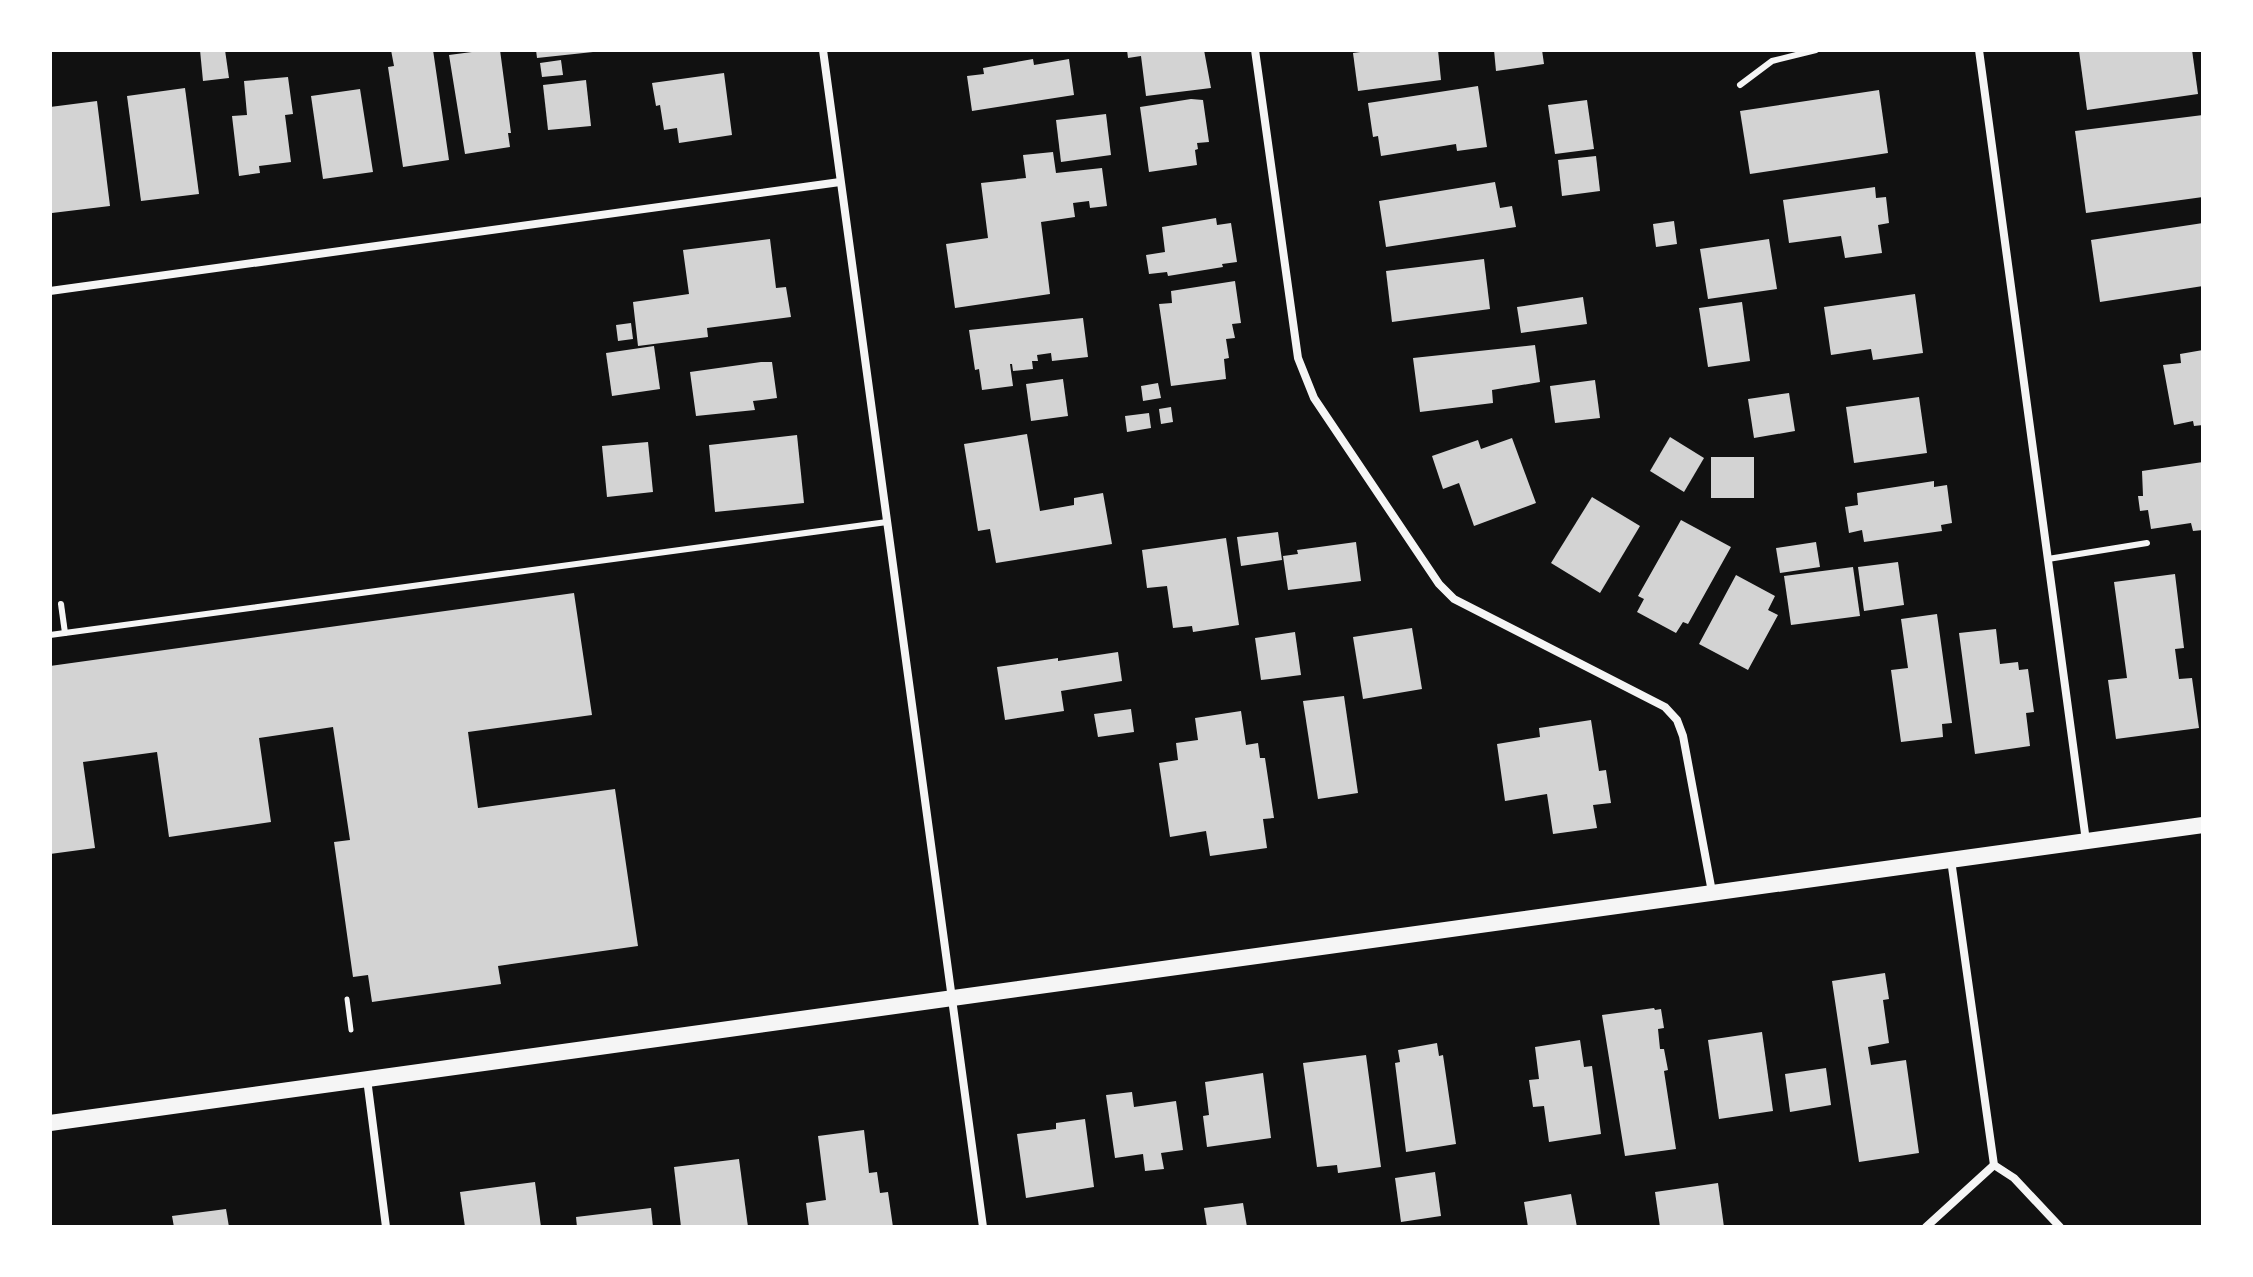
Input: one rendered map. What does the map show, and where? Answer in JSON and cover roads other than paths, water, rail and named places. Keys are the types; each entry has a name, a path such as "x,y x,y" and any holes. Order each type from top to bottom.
{"main road":[{"path":"50,1123 2203,825"}],"street":[{"path":"823,50 983,1227"},
{"path":"1255,50 1298,358 1314,398 1439,584 1454,599 1665,707 1677,720 1683,736 1712,893"},
{"path":"1979,50 2086,841"},
{"path":"50,291 840,182"},
{"path":"1951,860 1994,1165 2014,1178 2060,1227"},
{"path":"367,1079 386,1227"},
{"path":"1926,1227 1994,1165"}],"lane":[{"path":"1740,85 1772,61 1816,50"},
{"path":"50,635 887,522"},
{"path":"2048,559 2147,543"},
{"path":"61,604 65,633"}]}
